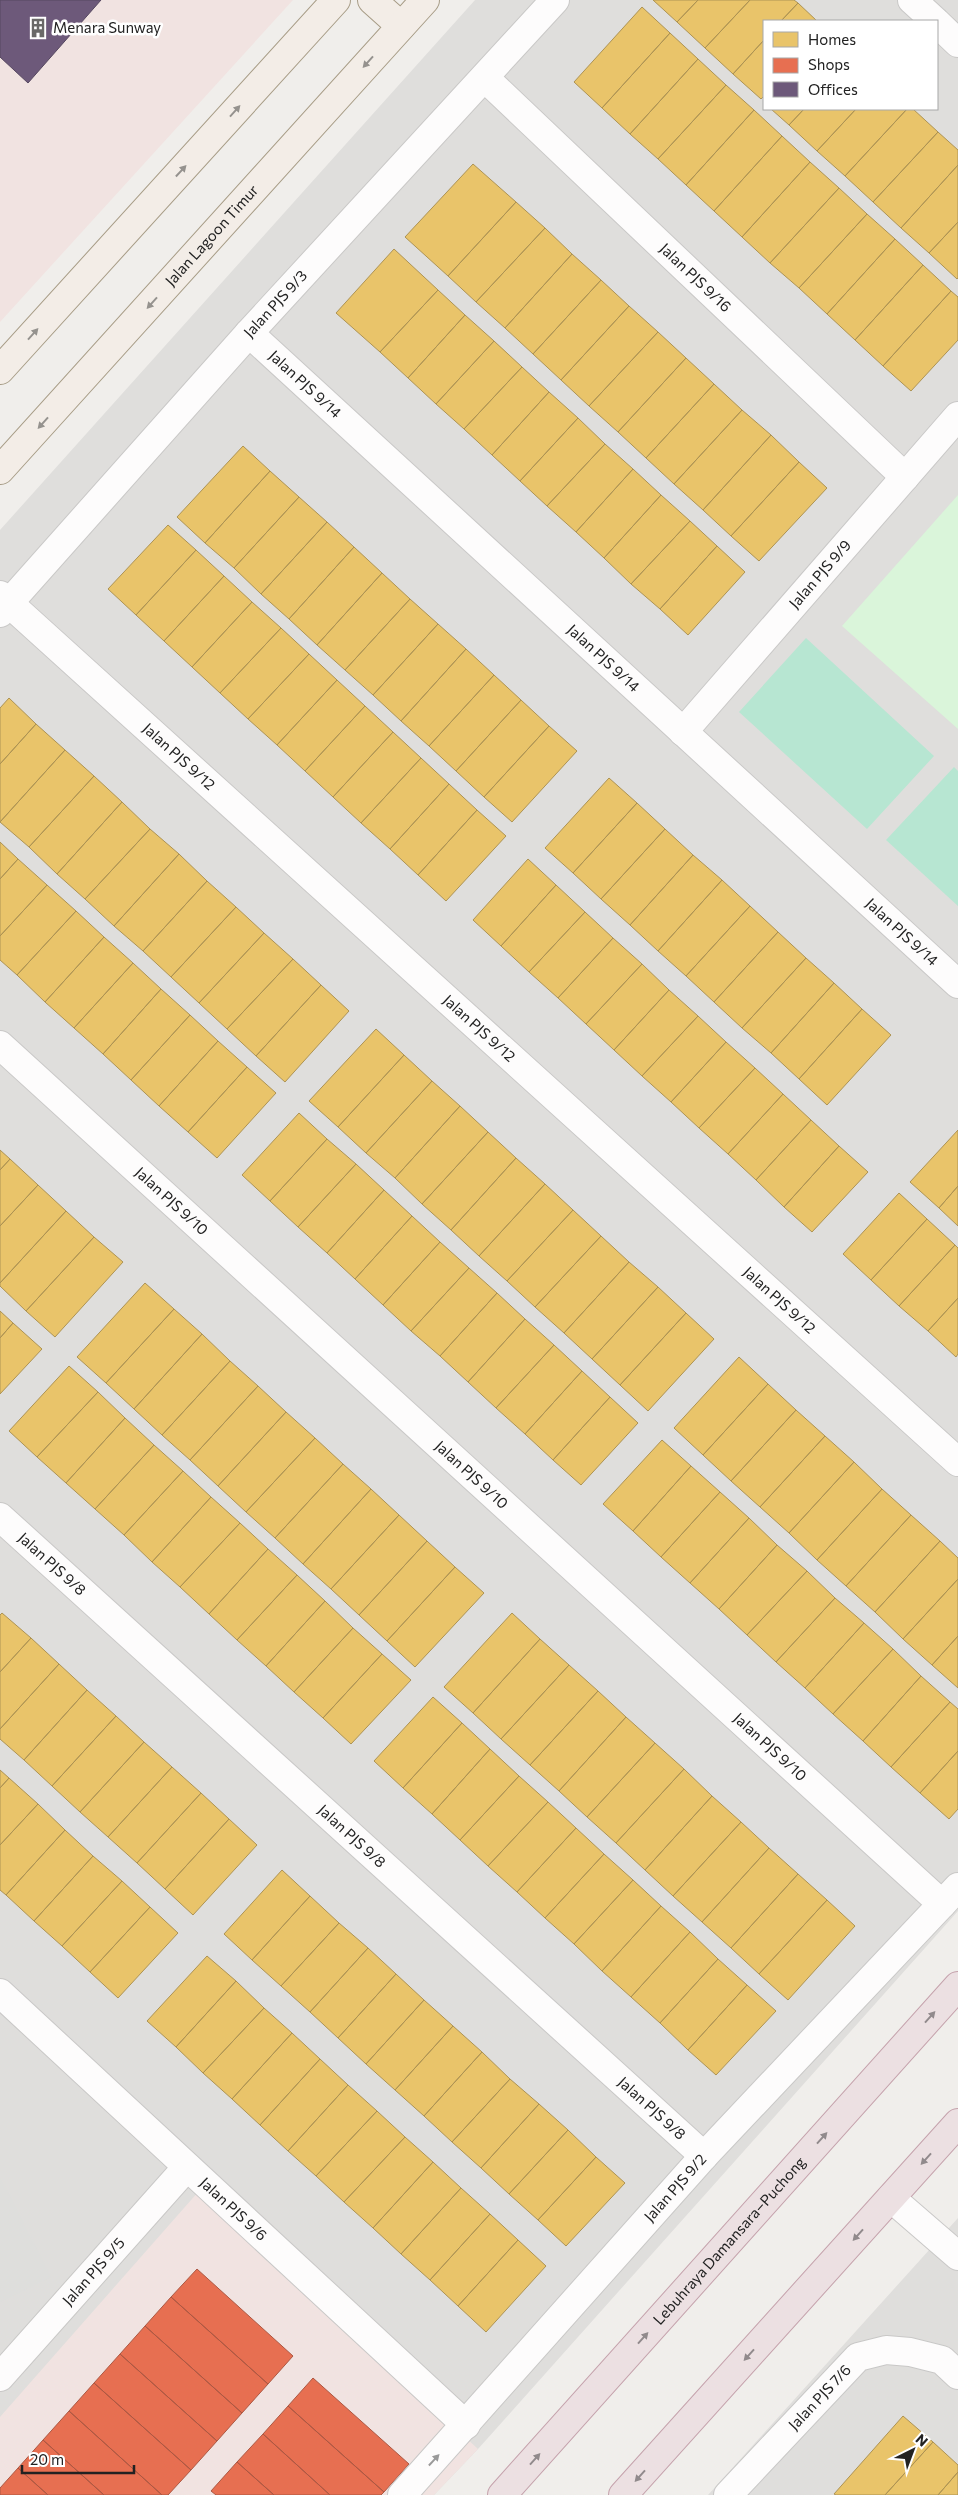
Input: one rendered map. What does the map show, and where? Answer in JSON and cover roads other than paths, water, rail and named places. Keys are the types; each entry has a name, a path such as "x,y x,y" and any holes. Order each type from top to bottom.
{"highway":[{"name":"Lebuhraya Damansara–Puchong","path":"502,2495 958,1986"},
{"path":"623,2495 958,2123"}],"main road":[{"path":"0,370 336,0"},
{"path":"372,0 401,26"},
{"name":"Jalan Lagoon Timur","path":"0,470 424,0"}],"street":[{"name":"Jalan PJS 9/3","path":"3,604 249,333 486,78 555,0"},
{"path":"912,0 934,20"},
{"path":"938,24 958,43"},
{"name":"Jalan PJS 9/16","path":"486,78 905,477"},
{"name":"Jalan PJS 9/14","path":"249,333 958,984"},
{"name":"Jalan PJS 9/9","path":"683,732 958,416"},
{"name":"Jalan PJS 9/12","path":"3,604 958,1462"},
{"name":"Jalan PJS 9/10","path":"0,1045 950,1896"},
{"name":"Jalan PJS 9/8","path":"0,1517 704,2156"},
{"name":"Jalan PJS 9/2","path":"402,2495 704,2156 950,1896"},
{"name":"Jalan PJS 9/6","path":"0,1993 466,2425"},
{"name":"Jalan PJS 9/5","path":"0,2377 187,2167"},
{"path":"891,2198 958,2256"},
{"name":"Jalan PJS 7/6","path":"728,2495 858,2357 886,2350 910,2352 942,2360 958,2375"}],"place":[{"name":"Menara Sunway","path":"38,28"}]}
